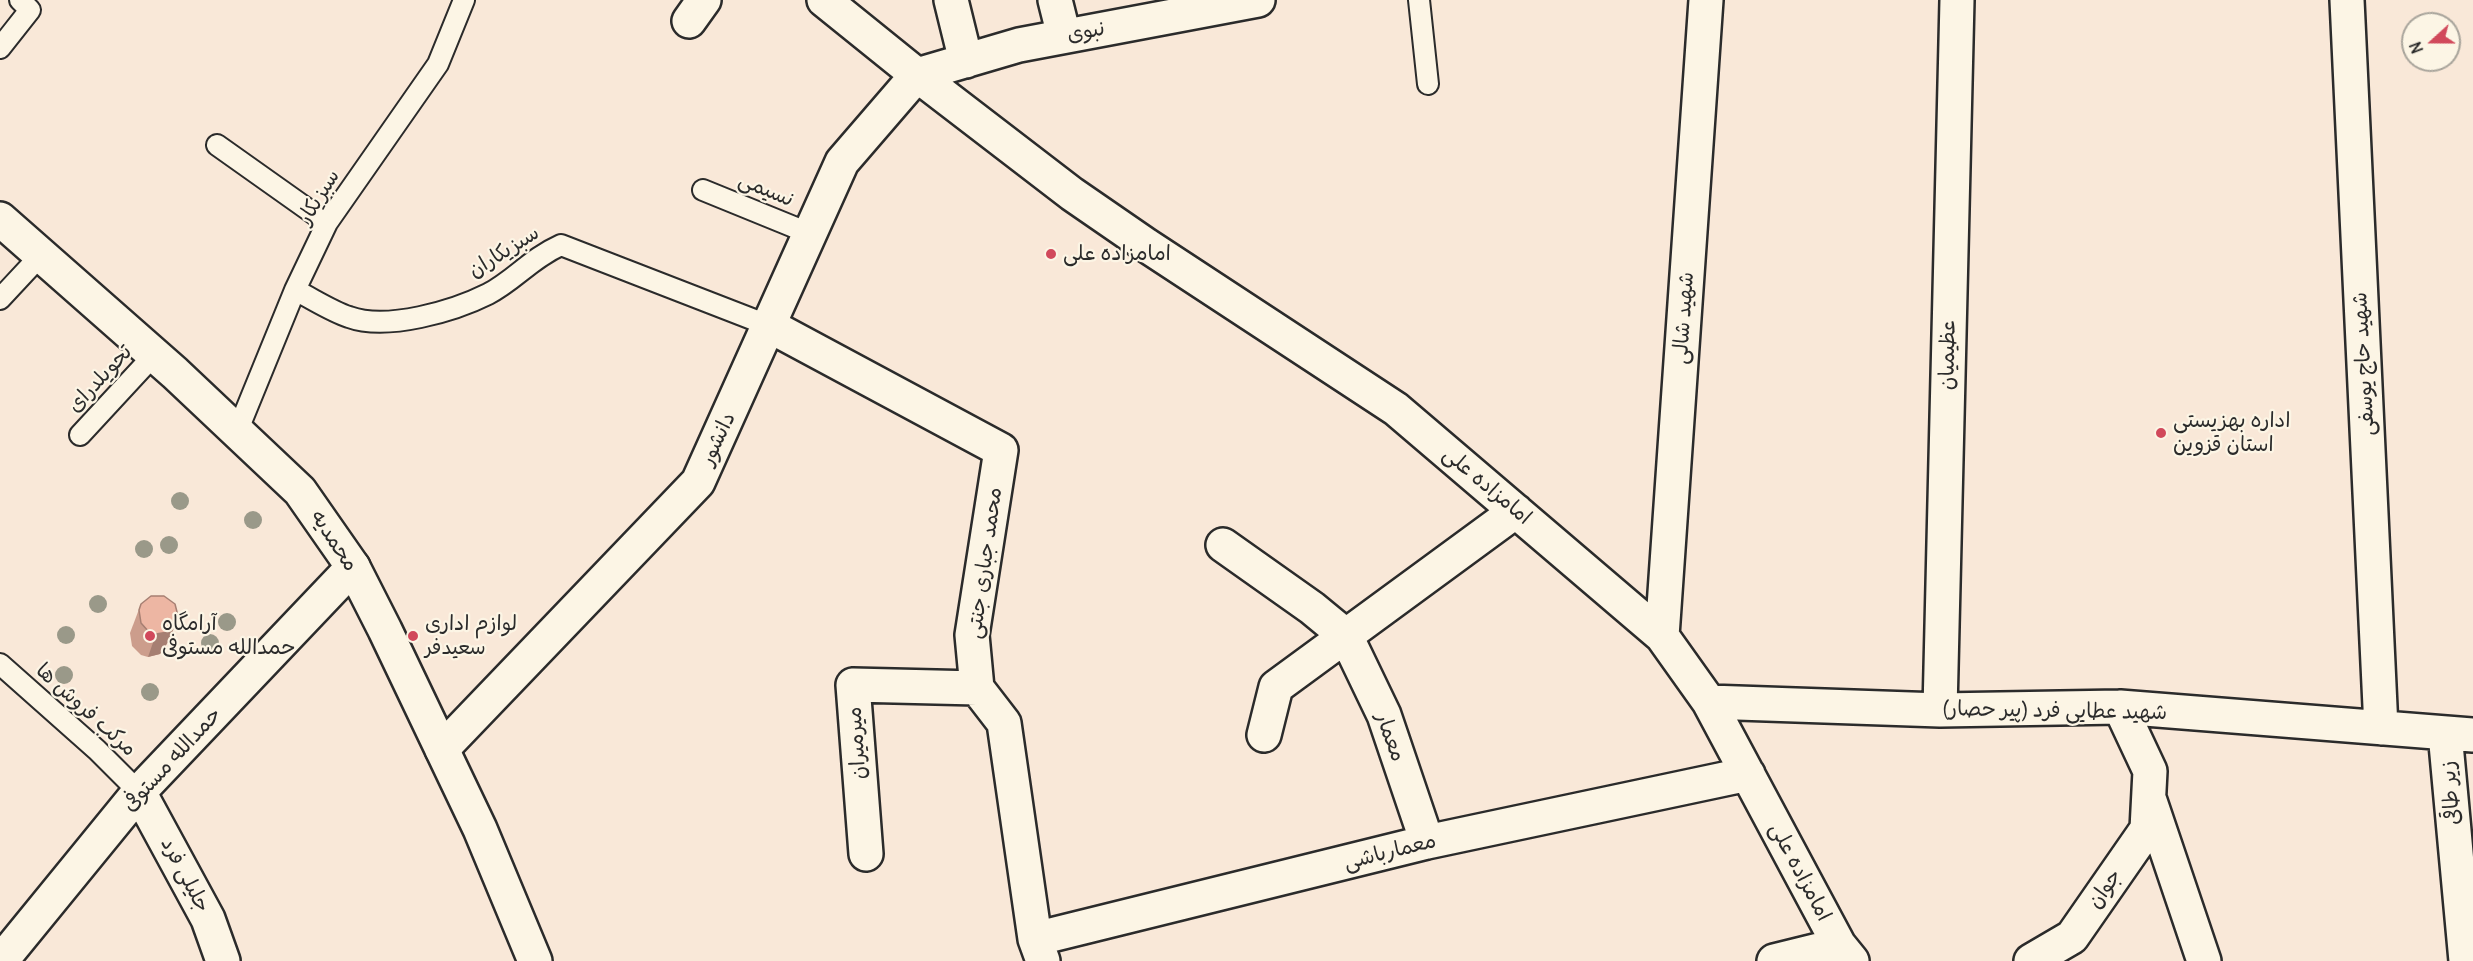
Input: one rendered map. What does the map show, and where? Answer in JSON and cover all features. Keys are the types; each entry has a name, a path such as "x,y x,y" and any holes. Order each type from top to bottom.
{"street":[{"name":"امامزاده علی","path":"824,0 1072,194 1396,409 1662,636 1709,702 1846,953"},
{"path":"951,0 966,61"},
{"path":"1055,0 1064,36"},
{"name":"نبوی","path":"917,75 1018,45 1258,0"},
{"name":"شهید شالی","path":"1662,636 1706,0"},
{"name":"عظیمیان","path":"1940,710 1957,0"},
{"name":"شهید حاج یوسفی","path":"2348,0 2381,728"},
{"name":"دانشور","path":"442,749 698,482 842,162 917,75"},
{"name":"محمدیه","path":"0,219 154,355 300,491 353,567 480,829 535,961"},
{"name":"محمد جباری جنتی","path":"770,326 1001,450 972,635 977,688"},
{"path":"1264,735 1276,687 1516,511"},
{"name":"معمار","path":"1223,545 1312,608 1346,636 1384,715 1426,842"},
{"name":"حمدالله مستوفی","path":"1,961 139,792 353,567"},
{"name":"میرمیران","path":"866,854 853,685 977,688"},
{"path":"977,688 1004,723 1039,950"},
{"name":"شهید عطایی فرد (پیر حصار)","path":"1709,702 1940,710 2120,708 2459,734"},
{"name":"جوان","path":"2031,961 2072,937 2146,829 2150,771 2120,708"},
{"name":"زیر طاقی","path":"2459,734 2466,961"},
{"name":"معمارباشی","path":"1039,950 1426,842 1748,774"},
{"name":"جلیلی فرد","path":"139,792 208,919 224,961"},
{"name":"جوان","path":"2149,796 2204,961"},
{"path":"1774,961 1846,953"}],"lane":[{"path":"0,48 30,10 20,0"},
{"name":"سبزیکار","path":"237,432 296,290 327,224 438,64 464,0"},
{"path":"1419,0 1428,84"},
{"path":"217,145 327,224"},
{"name":"نسیمی","path":"704,190 811,234"},
{"name":"سبزیکاران","path":"296,290 351,318 388,321 435,316 490,293 539,255 561,245 770,326"},
{"path":"0,299 41,255"},
{"name":"تحویلدرای","path":"80,435 154,355"},
{"name":"مرکب فروش ها","path":"0,664 97,750 139,792"}],"building":[{"path":"151,596 164,596 175,604 178,616 168,632 156,634 149,632 141,623 139,610 141,604"}],"place":[{"name":"امامزاده علی","path":"1051,254"},
{"name":"اداره بهزیستی استان قزوین","path":"2161,433"},
{"name":"آرامگاه حمدالله مستوفی","path":"150,636"},
{"name":"لوازم ادارى سعيدفر","path":"413,636"}]}
